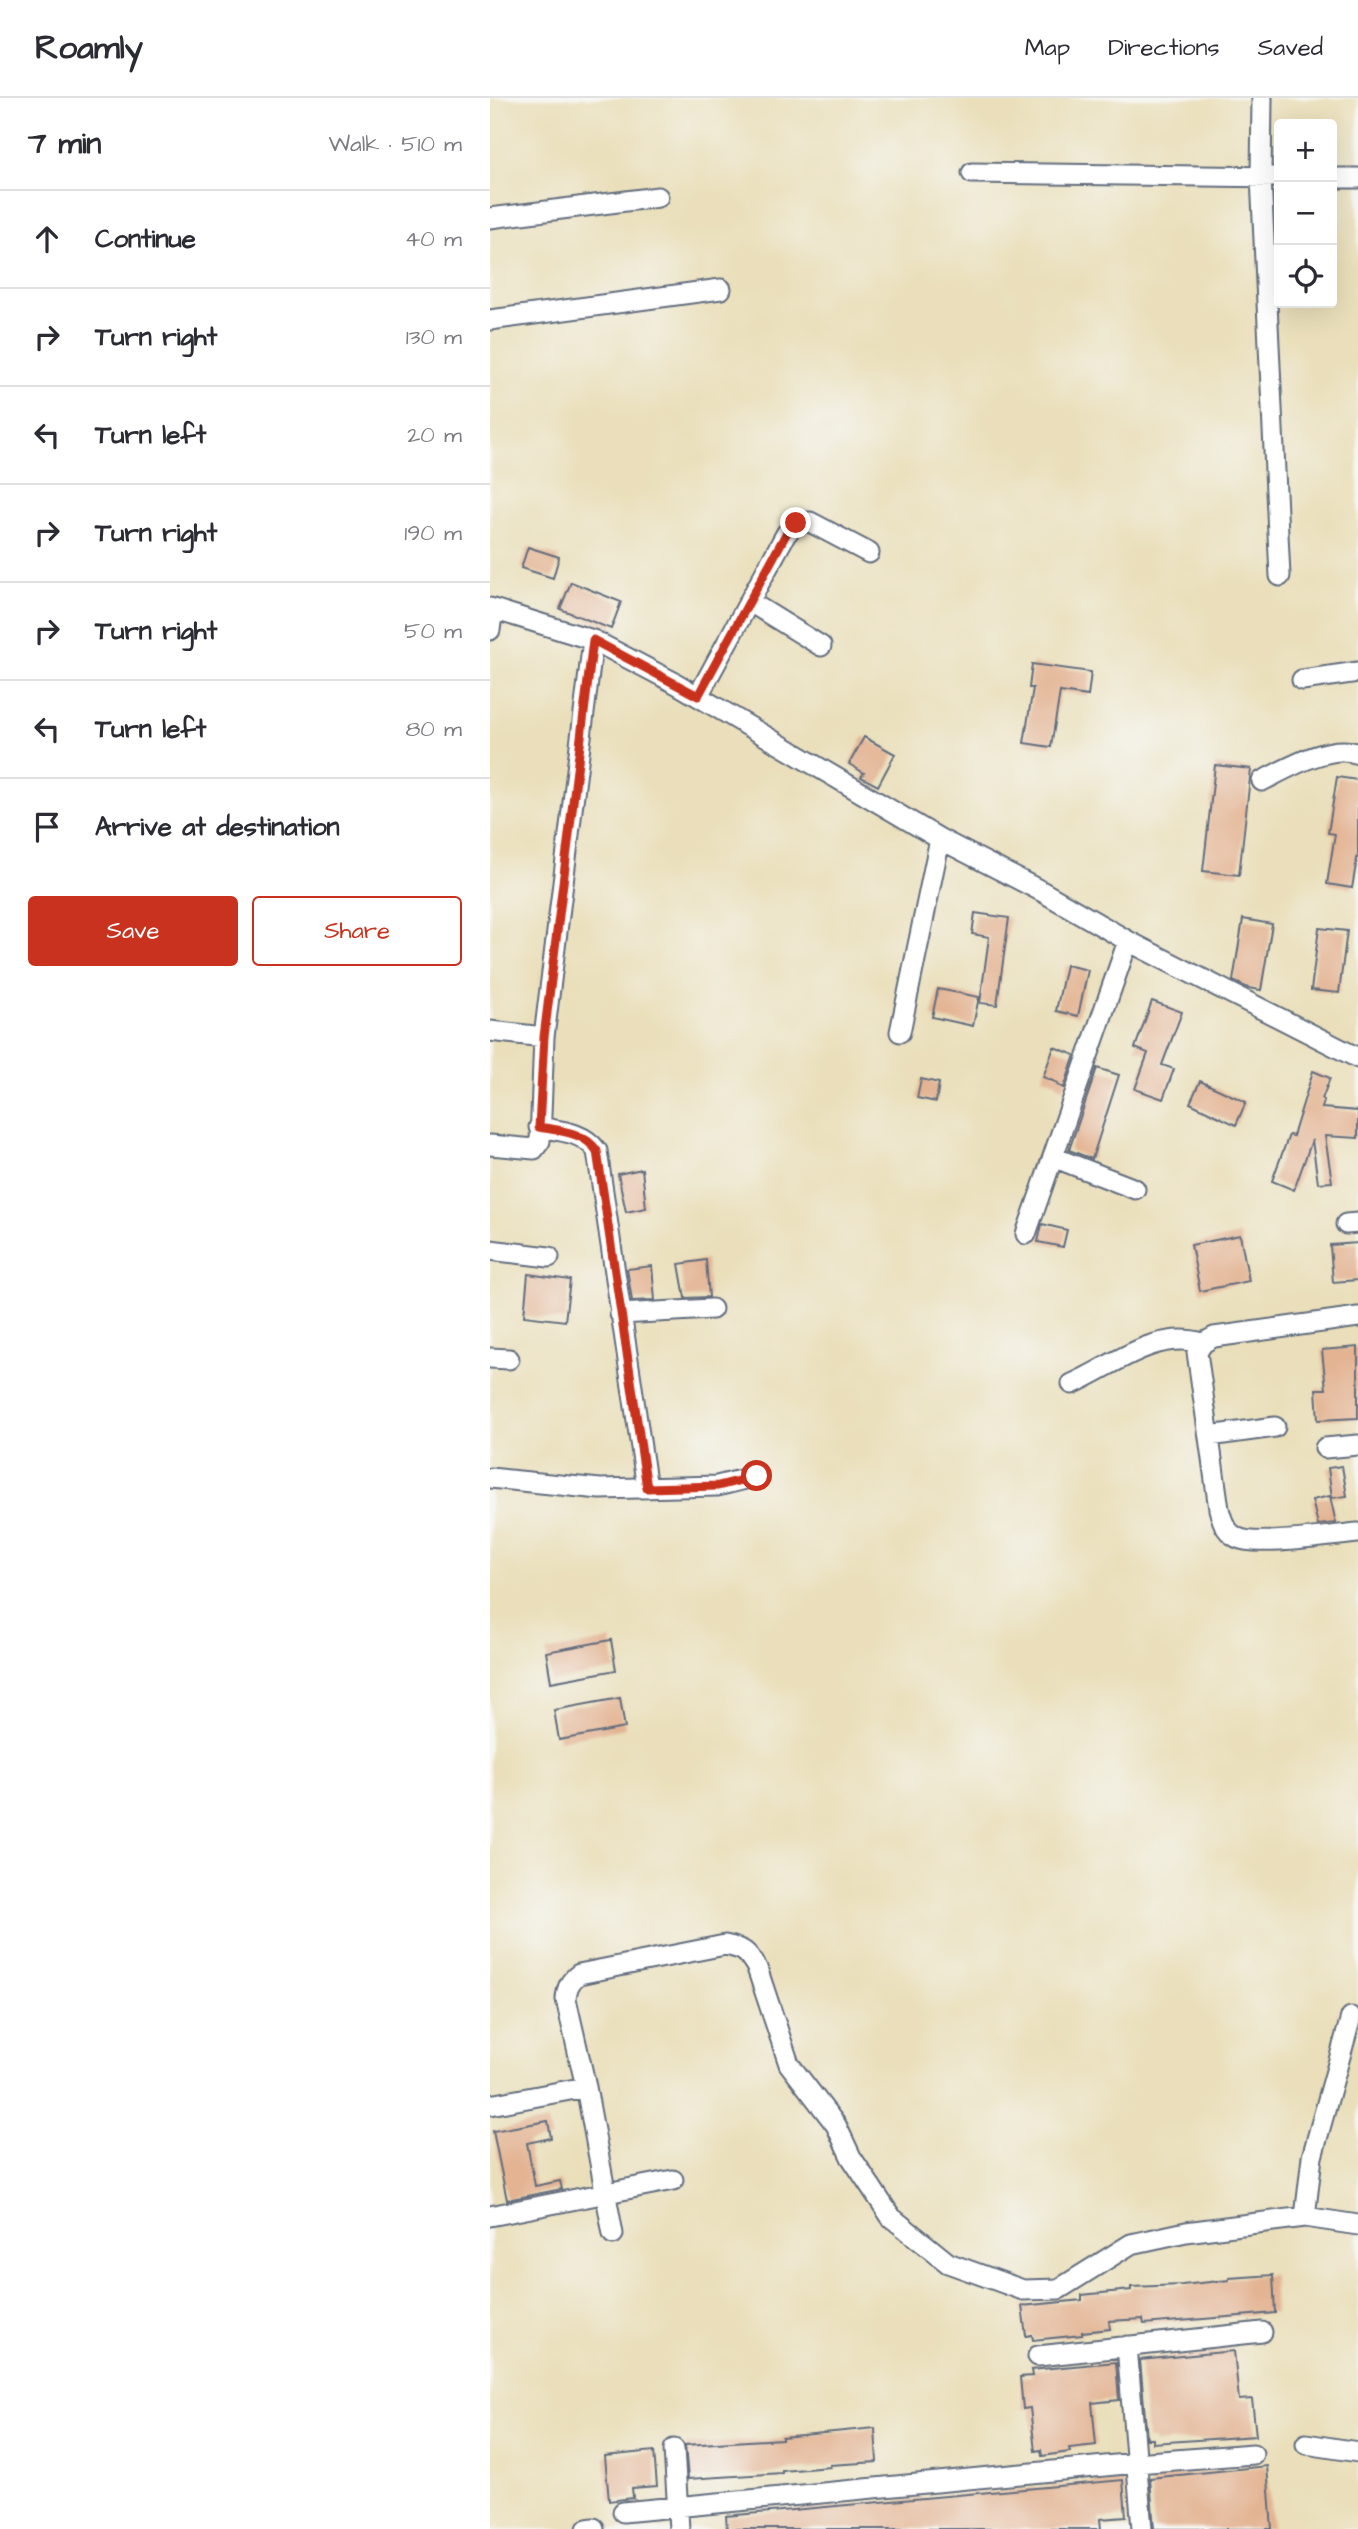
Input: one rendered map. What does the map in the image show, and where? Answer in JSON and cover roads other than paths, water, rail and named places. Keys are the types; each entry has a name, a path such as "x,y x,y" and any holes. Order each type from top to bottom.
{"street":[{"path":"1262,98 1270,177 1280,576"},
{"path":"972,173 1270,177"},
{"path":"1337,178 1358,178"},
{"path":"490,218 658,197"},
{"path":"490,320 721,289"},
{"path":"698,696 786,534 796,523 810,522 870,552"},
{"path":"750,602 821,646"},
{"path":"490,630 491,608 593,640 698,696 940,839 1043,892 1128,941 1358,1058"},
{"path":"490,1145 534,1149 540,1141 544,1037 593,640"},
{"path":"1303,680 1358,672"},
{"path":"1262,781 1316,755 1350,750 1358,754"},
{"path":"900,1032 940,839"},
{"path":"1026,1234 1128,941"},
{"path":"490,1031 544,1037"},
{"path":"539,1127 583,1136 597,1151 647,1488"},
{"path":"1053,1157 1135,1189"},
{"path":"490,1250 549,1257"},
{"path":"620,1314 712,1309"},
{"path":"1358,1317 1214,1337 1203,1343 1197,1352 1219,1509 1225,1528 1237,1539 1257,1542 1358,1533"},
{"path":"1072,1384 1138,1349 1187,1338 1203,1343"},
{"path":"1209,1436 1275,1427"},
{"path":"1325,1447 1358,1445"},
{"path":"490,1478 600,1489 718,1486 757,1476"},
{"path":"613,2234 586,2087 566,1999 567,1988 579,1974 725,1945 743,1949 750,1956 757,1968 789,2064 836,2125 851,2157 891,2217 948,2263 1023,2290 1059,2289 1131,2244 1186,2232 1245,2227 1305,2217 1358,2225"},
{"path":"1305,2217 1312,2157 1351,2017"},
{"path":"490,2105 586,2087"},
{"path":"490,2216 673,2180"},
{"path":"1038,2356 1262,2332"},
{"path":"1127,2346 1142,2529"},
{"path":"1306,2444 1358,2452"},
{"path":"674,2449 679,2529"},
{"path":"623,2512 1136,2463 1253,2455"}]}
